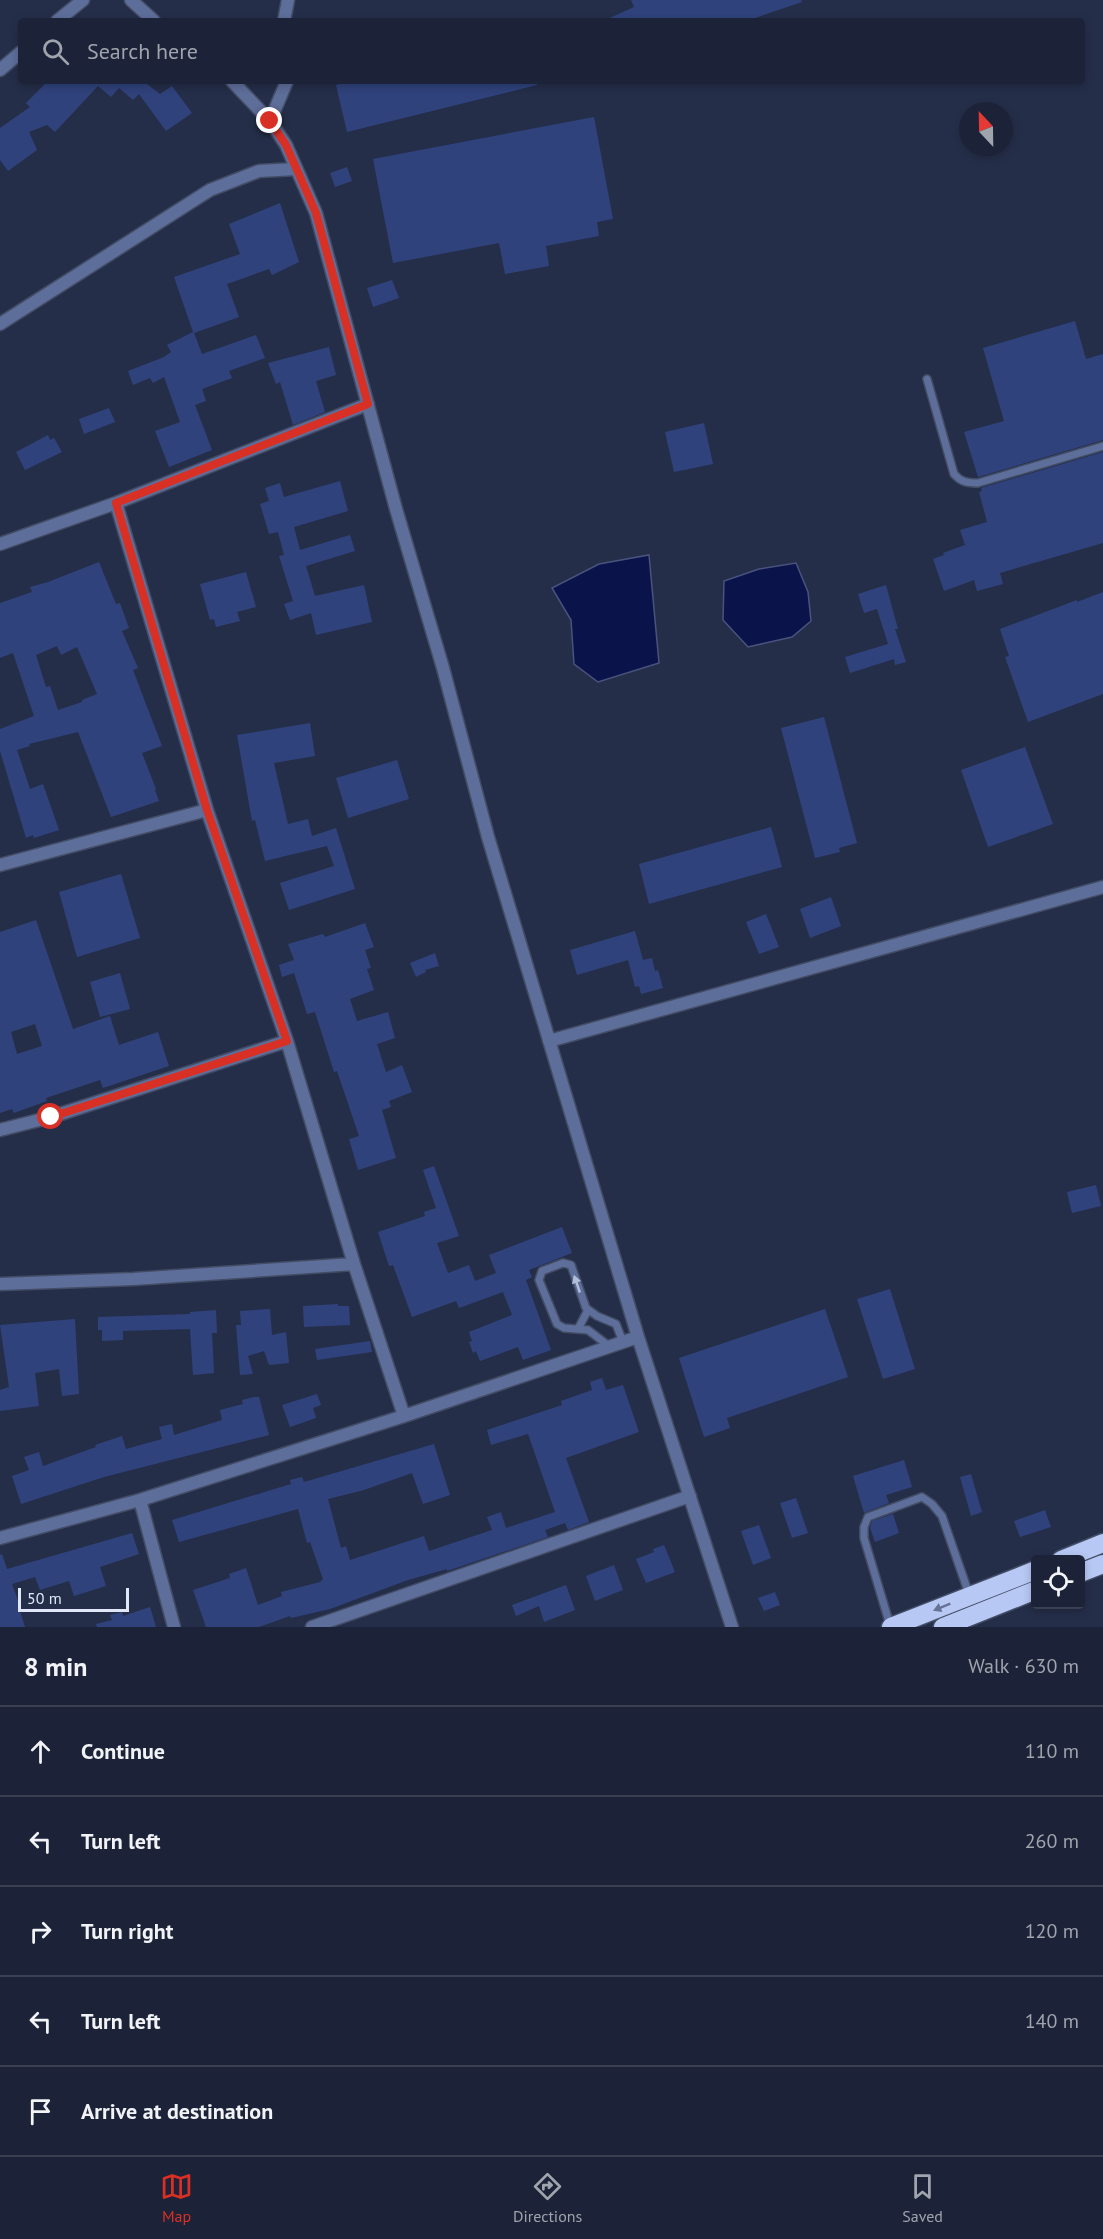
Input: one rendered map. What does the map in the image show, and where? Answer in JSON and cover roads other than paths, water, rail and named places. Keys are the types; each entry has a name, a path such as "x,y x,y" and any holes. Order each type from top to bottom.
{"highway":[{"path":"1073,1555 1103,1543"},
{"path":"1085,1571 1102,1566"},
{"path":"891,1627 1031,1572"},
{"path":"943,1627 969,1622 1031,1592"}],"street":[{"path":"61,18 82,0"},
{"path":"131,0 151,18"},
{"path":"285,18 288,0"},
{"path":"0,70 18,55"},
{"path":"235,84 270,121 286,145 316,213 488,837 638,1337 732,1627"},
{"path":"270,121 285,84"},
{"path":"0,324 210,190 259,171 296,169"},
{"path":"0,544 116,503 368,404"},
{"path":"116,503 207,810 287,1041 354,1264 404,1416"},
{"path":"0,865 207,810"},
{"path":"549,1041 1103,887"},
{"path":"0,1130 51,1117 287,1041"},
{"path":"0,1284 133,1280 354,1264"},
{"path":"0,1538 140,1500 404,1416 638,1337"},
{"path":"312,1627 690,1496"},
{"path":"140,1500 174,1627"}],"lane":[{"path":"927,379 954,474 967,483 978,483 1103,446"},
{"path":"610,1346 591,1331 564,1328 556,1322 539,1280 542,1271 562,1263 571,1265 584,1306 616,1323 623,1342"},
{"path":"579,1329 588,1310"},
{"path":"891,1627 864,1538 864,1527 868,1517 922,1497 932,1504 942,1516 970,1596"}]}
